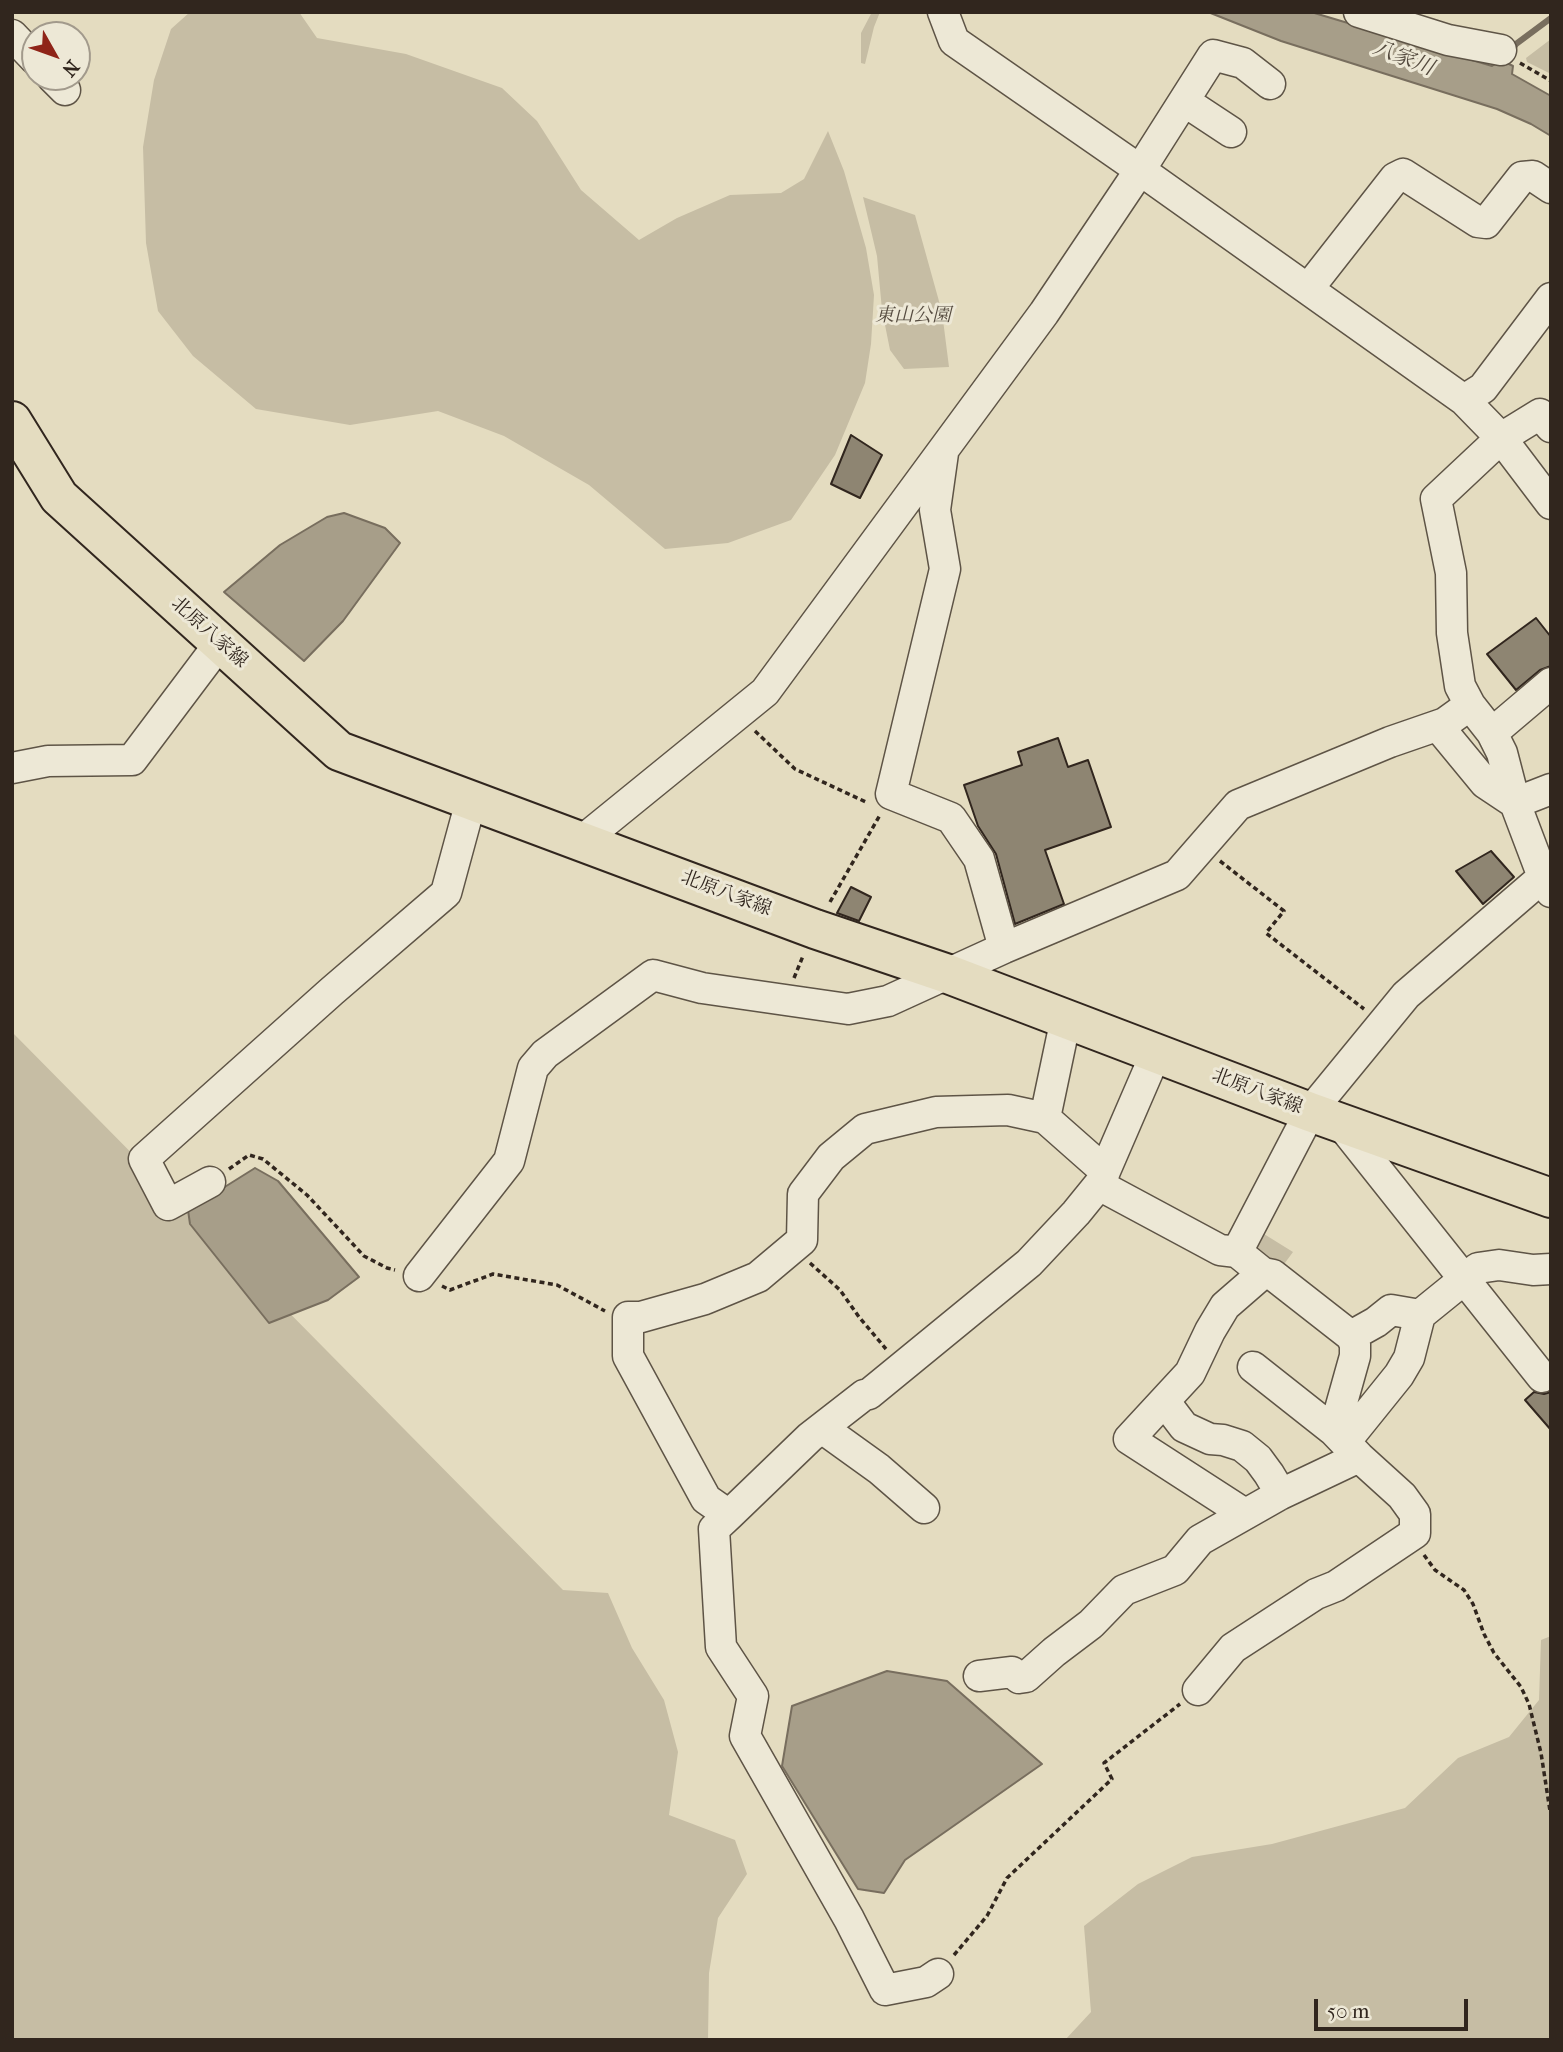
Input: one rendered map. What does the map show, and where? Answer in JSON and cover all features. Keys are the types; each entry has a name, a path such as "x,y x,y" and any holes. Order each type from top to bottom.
{"main road":[{"name":"北原八家線","path":"12,421 60,497 340,751 816,929 948,974 1325,1118 1551,1198"}],"street":[{"path":"943,12 954,41 1464,400 1500,438 1551,504"},
{"path":"1359,12 1448,40 1501,50"},
{"path":"583,840 765,692 1044,313 1213,55 1243,63 1270,84"},
{"path":"1184,102 1231,132"},
{"path":"1308,289 1395,178 1403,174 1478,222 1486,223 1522,177 1532,176 1551,188"},
{"path":"1464,400 1483,387 1549,304"},
{"path":"1237,1252 1325,1118 1383,1023 1406,995 1547,885 1515,803 1502,753 1492,733 1460,686 1452,633 1451,573 1436,499 1500,438 1540,414 1551,427"},
{"path":"944,449 935,510 945,569 887,802 951,818 979,859 1004,948"},
{"path":"12,768 48,761 132,760 220,643"},
{"path":"1492,733 1551,683"},
{"path":"419,1276 509,1161 533,1068 545,1054 653,975 702,988 848,1009 888,1001 1004,948 1177,875 1238,805 1390,741 1445,723 1471,705"},
{"path":"1437,726 1485,783 1515,803"},
{"path":"1515,803 1551,789"},
{"path":"210,1182 168,1205 144,1159 446,893 471,800"},
{"path":"1045,1118 1066,1018"},
{"path":"938,1974 926,1982 885,1990 849,1919 745,1736 753,1696 721,1647 714,1529 822,1428 902,1368 1029,1263 1076,1213 1102,1178 1156,1053"},
{"path":"729,1515 706,1499 628,1356 628,1317 641,1317 705,1300 758,1277 802,1240 803,1194 831,1157 865,1129 936,1112 1008,1110 1045,1118 1102,1178 1220,1250 1237,1252 1263,1273 1273,1275 1351,1336 1355,1344 1355,1356 1346,1443"},
{"path":"1325,1118 1464,1280 1542,1377"},
{"path":"979,1676 1012,1672 1019,1678 1027,1677 1054,1651 1090,1624 1125,1590 1175,1570 1200,1540 1281,1494 1346,1443 1409,1358 1420,1315 1478,1268 1499,1265 1533,1270 1551,1269"},
{"path":"1245,1514 1129,1438 1191,1373 1225,1306 1263,1273"},
{"path":"1351,1336 1391,1310 1420,1315"},
{"path":"1198,1690 1233,1648 1315,1594 1336,1586 1415,1533 1415,1514 1402,1496 1346,1443 1253,1367"},
{"path":"1165,1402 1184,1427 1210,1438 1242,1446 1258,1459 1281,1494"},
{"path":"822,1428 879,1469 924,1508"}],"path":[{"path":"1526,66 1551,80"},
{"path":"738,714 795,769 887,802 816,929 785,1000"},
{"path":"1201,847 1284,911 1266,933 1383,1023"},
{"path":"793,1248 840,1290 902,1368"},
{"path":"1415,1533 1426,1560 1435,1570 1464,1590 1473,1604 1494,1653 1513,1675 1529,1704 1541,1754 1550,1811"},
{"path":"938,1974 987,1916 1007,1878 1112,1779 1104,1763 1198,1690"}],"green space":[{"path":"190,12 299,12 317,38 406,54 502,88 537,121 581,190 639,240 677,218 730,195 781,193 804,179 828,131 844,171 866,248 874,295 871,344 865,383 835,455 791,520 728,543 665,549 589,485 504,436 438,411 350,425 256,409 193,356 158,311 146,243 143,147 154,80 171,29"},
{"path":"872,12 880,12 865,64 861,63 861,33"},
{"path":"1551,39 1551,74 1527,62 1526,58"},
{"name":"東山公園","path":"863,197 915,215 942,312 949,367 904,369 890,350 882,310 877,256"},
{"path":"12,1032 563,1590 608,1593 632,1648 664,1700 678,1752 669,1815 735,1840 747,1874 718,1918 709,1973 708,2040 12,2040"},
{"path":"1264,1234 1293,1252 1279,1271 1261,1263 1251,1236"},
{"path":"1551,1636 1551,2040 1065,2040 1091,2012 1084,1926 1138,1884 1192,1857 1272,1844 1405,1808 1458,1758 1509,1737 1539,1700 1541,1640"}],"water":[{"name":"八家川","path":"1208,12 1311,12 1492,66 1501,60 1513,66 1512,74 1551,96 1551,136 1497,109 1281,41"},
{"path":"344,513 385,528 400,543 343,621 304,661 224,592 280,545 327,517"},
{"path":"255,1168 278,1181 359,1277 328,1300 269,1323 190,1224 188,1210"},
{"path":"887,1671 947,1681 1042,1764 905,1860 884,1893 858,1889 782,1766 792,1706"}],"building":[{"path":"851,435 882,455 860,498 831,484"},
{"path":"1536,618 1551,637 1551,666 1540,670 1516,690 1487,654"},
{"path":"1058,738 1068,767 1088,760 1111,827 1045,850 1064,904 1015,924 996,854 978,826 964,785 1022,765 1018,752"},
{"path":"1491,851 1514,877 1483,904 1456,871"},
{"path":"851,887 871,897 859,921 837,913"},
{"path":"1534,1392 1551,1392 1551,1430 1525,1400"}],"waterway":[{"path":"1512,50 1516,44 1551,18"}]}
